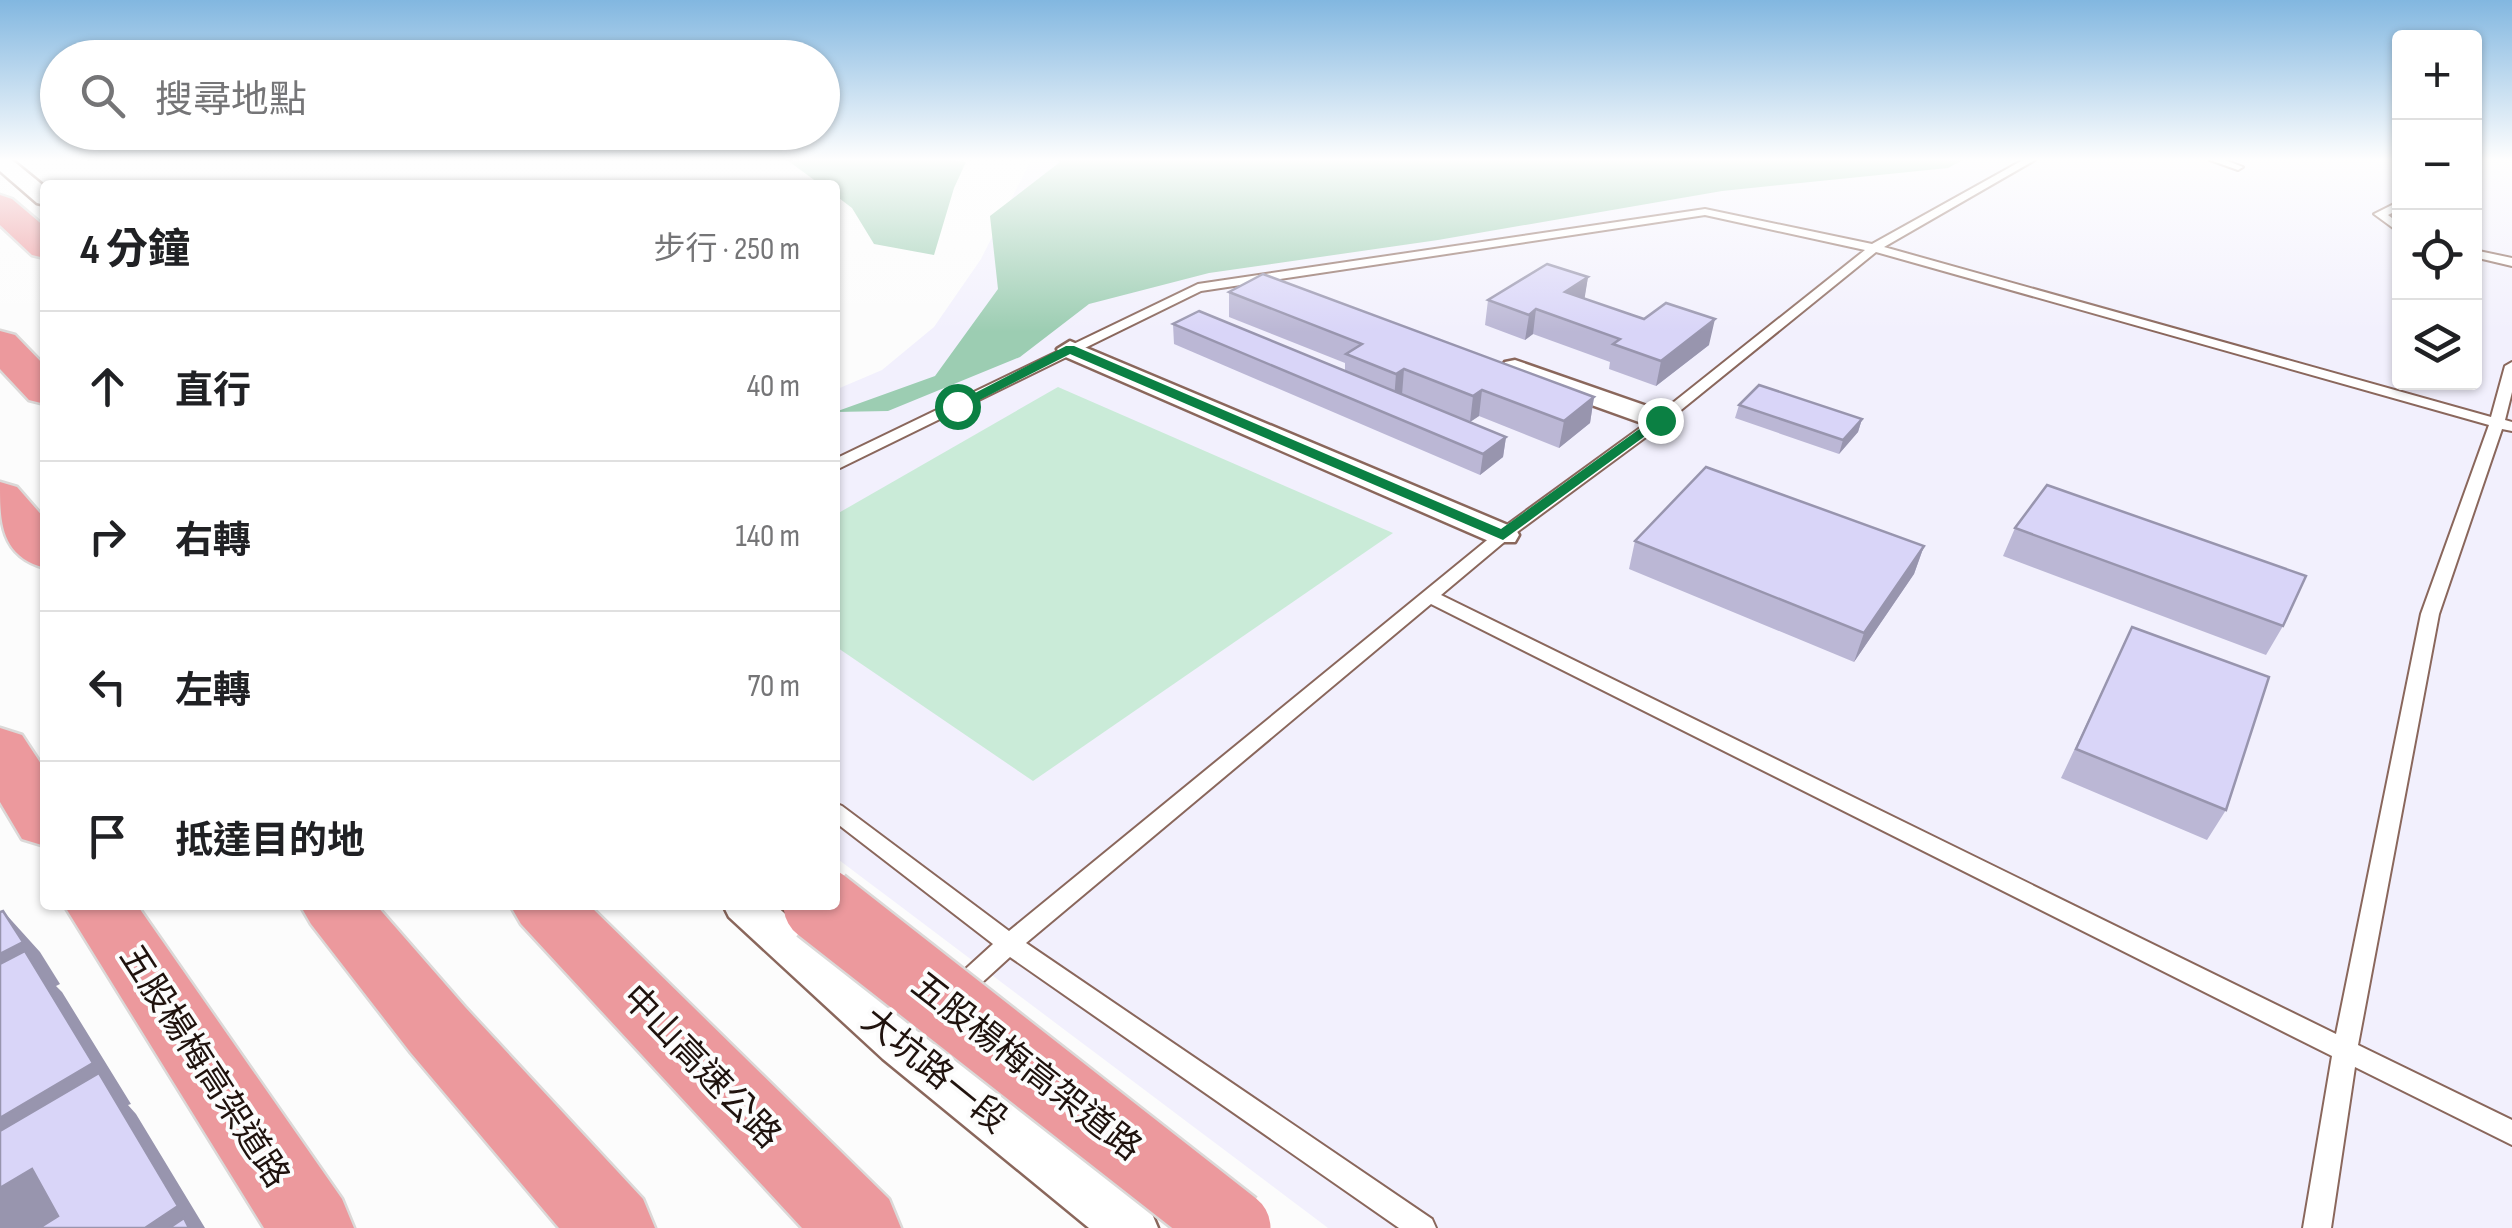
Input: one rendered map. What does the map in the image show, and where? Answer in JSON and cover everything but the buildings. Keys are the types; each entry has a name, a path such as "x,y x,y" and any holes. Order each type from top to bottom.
{"highway":[{"path":"12,217 40,242"},
{"path":"0,344 40,386"},
{"path":"0,497 40,546"},
{"path":"0,750 40,814"},
{"name":"五股楊梅高架道路","path":"102,910 312,1228"},
{"path":"339,910 438,1030 613,1228"},
{"name":"中山高速公路","path":"550,910 859,1228"},
{"name":"五股楊梅高架道路","path":"826,910 1233,1228"}],"street":[{"path":"1260,278 1315,298"},
{"path":"1070,349 1503,536"},
{"path":"1497,362 1660,420"},
{"name":"大坑路一段","path":"751,910 914,1031 1131,1228"}],"lane":[{"path":"840,463 1198,288 1669,217"},
{"path":"1730,217 1874,248 2504,425"},
{"path":"914,1031 1009,944 1503,536 1660,420 1874,248 1928,217"},
{"path":"2482,255 2512,262"},
{"path":"2317,1228 2344,1051 2430,614 2504,425 2512,366"},
{"path":"1431,597 2512,1133"},
{"path":"840,815 1009,944 1422,1228"}],"shaded area":[{"path":"1002,217 2392,217 2392,390 2482,390 2482,217 2512,217 2512,1228 1328,1228 840,861 840,388 882,370 934,327 981,259"}],"green space":[{"path":"858,217 945,217 934,255 874,244"},
{"path":"990,217 1570,217 1209,273 1089,304 1020,357 888,411 840,412 935,376 998,289"},
{"path":"1058,387 1393,533 1033,781 840,649 840,512"}],"route":[{"path":"957,406 1070,349 1503,536 1660,420"}]}
